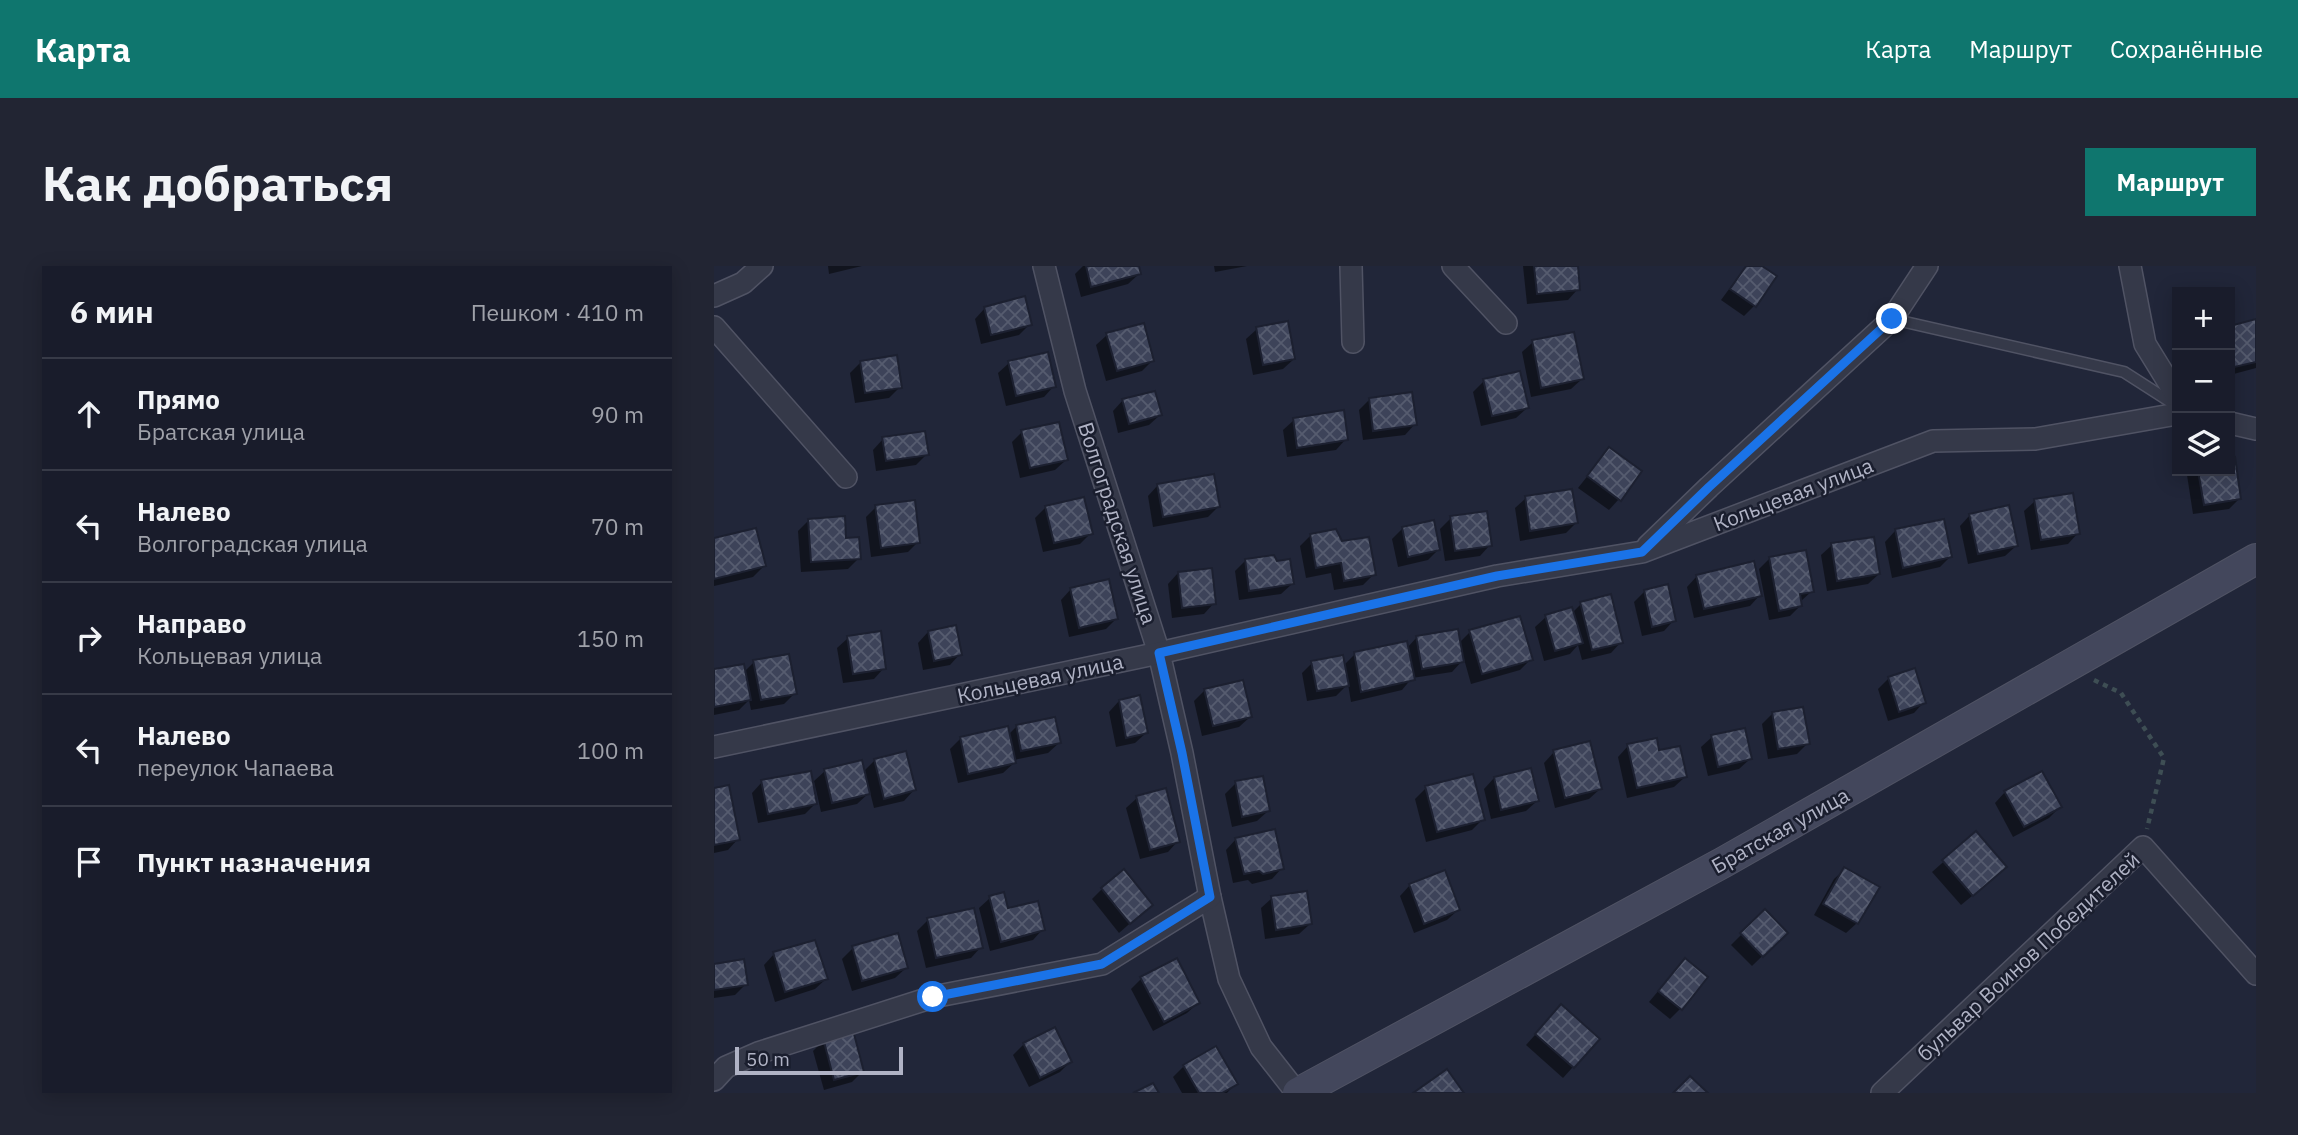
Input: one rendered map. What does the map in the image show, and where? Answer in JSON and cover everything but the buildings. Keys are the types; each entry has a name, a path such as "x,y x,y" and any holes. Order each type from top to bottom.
{"main road":[{"name":"Братская улица","path":"1298,1093 1735,856 2256,559"}],"street":[{"path":"714,296 743,283 762,266"},
{"name":"Волгоградская улица","path":"1044,266 1075,391 1159,653 1230,979 1261,1047 1298,1093"},
{"path":"1351,266 1353,342"},
{"path":"1453,266 1506,323"},
{"path":"1642,552 1892,319 1927,266"},
{"path":"2130,266 2145,344 2172,388"},
{"path":"714,327 846,477"},
{"name":"Кольцевая улица","path":"714,747 1159,653 1497,576 1642,552 1933,441 2035,439 2172,415"},
{"path":"2235,424 2256,429"},
{"path":"2143,847 2256,974"},
{"name":"бульвар Воинов Победителей","path":"1882,1093 2143,847"},
{"path":"714,1080 726,1067 758,1053 933,997 1102,964 1210,897"}],"lane":[{"path":"1892,319 2124,372 2172,403"}],"path":[{"path":"2067,667 2121,693 2164,758 2143,847"}],"route":[{"path":"933,997 1102,964 1210,897 1159,653 1497,576 1642,552 1892,319"}]}
